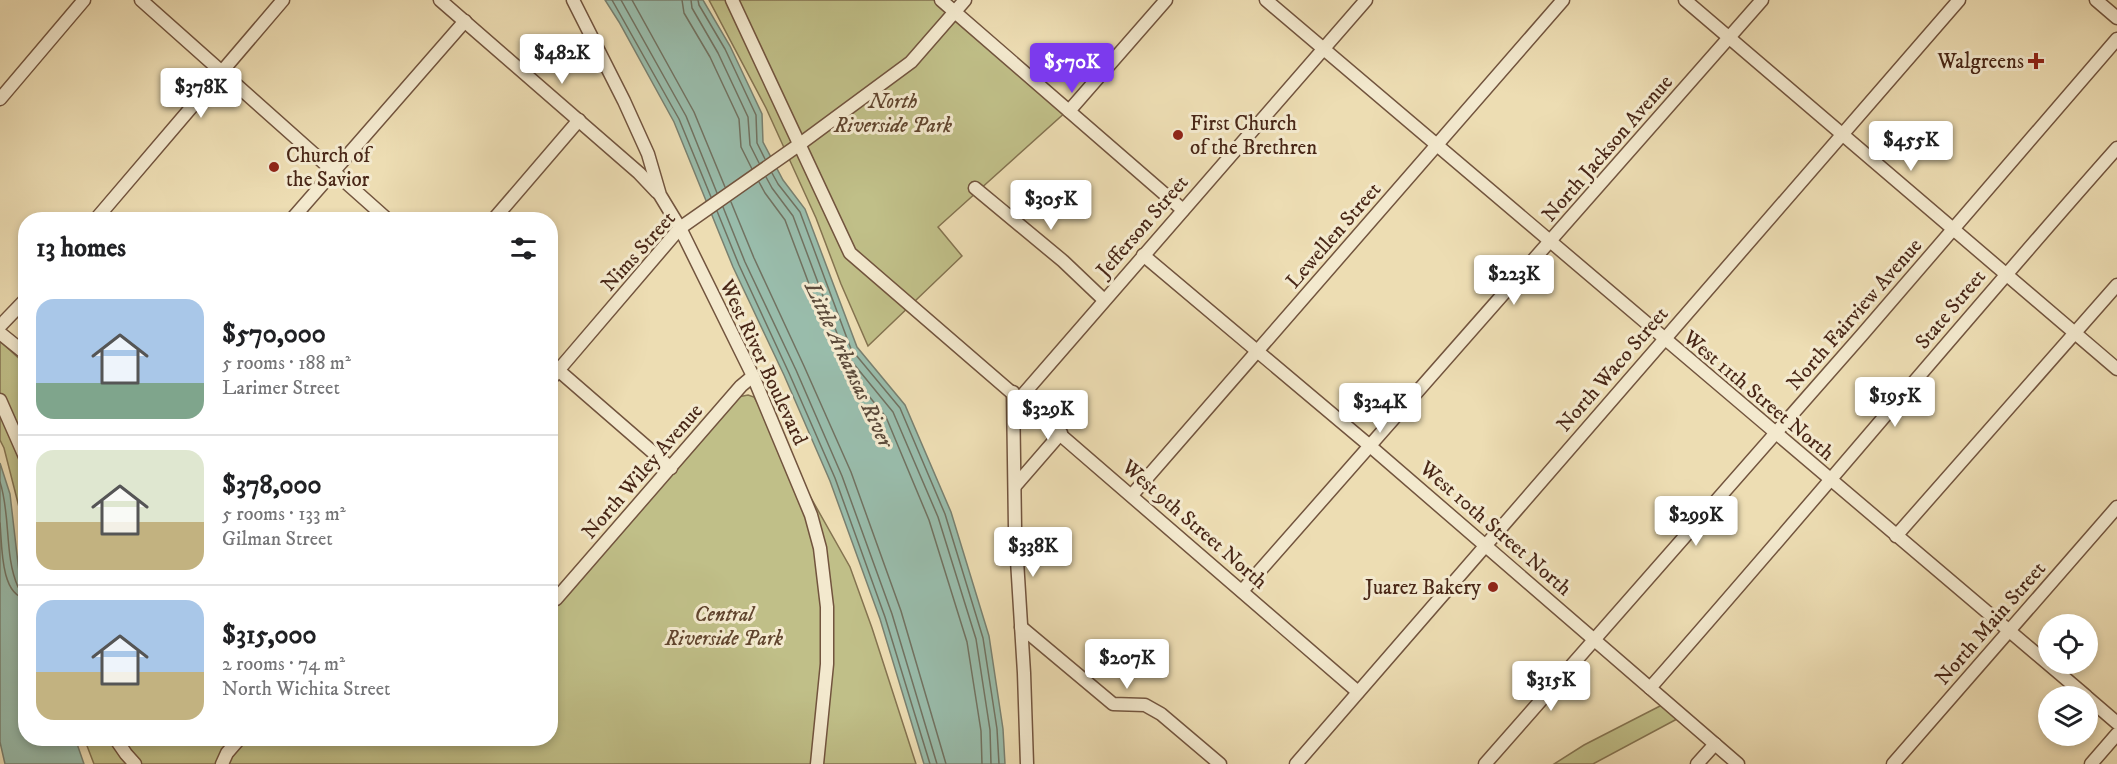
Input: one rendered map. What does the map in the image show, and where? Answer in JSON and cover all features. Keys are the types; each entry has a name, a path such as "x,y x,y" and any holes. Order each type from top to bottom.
{"street":[{"path":"0,99 84,0"},
{"path":"141,0 379,212"},
{"path":"102,212 283,0"},
{"path":"441,0 639,173 660,195"},
{"name":"West River Boulevard","path":"573,0 648,154 660,195 680,228 753,376 811,515 820,548 826,607 827,664 817,764"},
{"name":"West 9th Street North","path":"732,0 850,252 1358,692"},
{"path":"941,0 1183,210"},
{"name":"Nims Street","path":"558,364 680,228 800,144 910,62 965,0"},
{"path":"1069,111 1166,0"},
{"name":"West 11th Street North","path":"1266,0 2074,686"},
{"name":"Jefferson Street","path":"1017,395 1104,300 1366,0"},
{"name":"Lewellen Street","path":"1132,495 1563,0"},
{"path":"1685,0 2117,369"},
{"name":"North Jackson Avenue","path":"1242,591 1762,0"},
{"name":"North Waco Street","path":"1296,764 1959,0"},
{"path":"2096,0 2117,18"},
{"path":"298,212 465,21"},
{"name":"North Fairview Avenue","path":"1485,764 1954,229 2117,39"},
{"path":"500,212 579,120"},
{"name":"State Street","path":"1650,688 1831,481 2006,273 2117,148"},
{"path":"975,188 1062,261 1104,300"},
{"name":"West 10th Street North","path":"1143,255 1370,446 1738,764"},
{"path":"1896,536 2117,285"},
{"path":"0,326 18,307"},
{"path":"0,333 18,348"},
{"path":"558,370 671,468"},
{"name":"North Wiley Avenue","path":"558,592 753,376"},
{"path":"1017,395 1015,486 1027,764"},
{"path":"0,400 18,441"},
{"path":"1015,486 1061,433"},
{"name":"North Main Street","path":"1893,764 2117,507"},
{"path":"1021,627 1113,704 1145,705 1161,714 1220,764"},
{"name":"West 11th Street North","path":"2098,707 2117,723"},
{"path":"2091,764 2117,734"},
{"path":"1696,764 1715,744"},
{"path":"114,746 128,764"},
{"path":"121,746 135,764"},
{"path":"212,764 218,757 225,758"}],"green space":[{"name":"North Riverside Park","path":"709,0 938,0 1068,110 938,227 962,256 868,346 816,218 766,108"},
{"path":"0,341 18,358 18,503 0,440"},
{"name":"Central Riverside Park","path":"748,395 754,397 850,567 916,764 94,764 87,746 558,746 558,604 738,397"},
{"path":"1662,705 1677,719 1593,764 1554,764 1584,745"}],"water":[{"name":"Little Arkansas River","path":"605,0 703,0 730,46 762,114 763,142 783,180 805,209 857,347 905,405 951,512 989,636 1003,729 1005,764 924,764 880,619 830,481 784,375 733,267 674,122"},
{"path":"0,463 10,494 18,563 18,746 78,746 84,764 5,764 0,742"}],"place":[{"name":"Walgreens","path":"2036,61"},
{"name":"First Church of the Brethren","path":"1178,135"},
{"name":"Church of the Savior","path":"274,167"},
{"name":"Juarez Bakery","path":"1493,587"}]}
